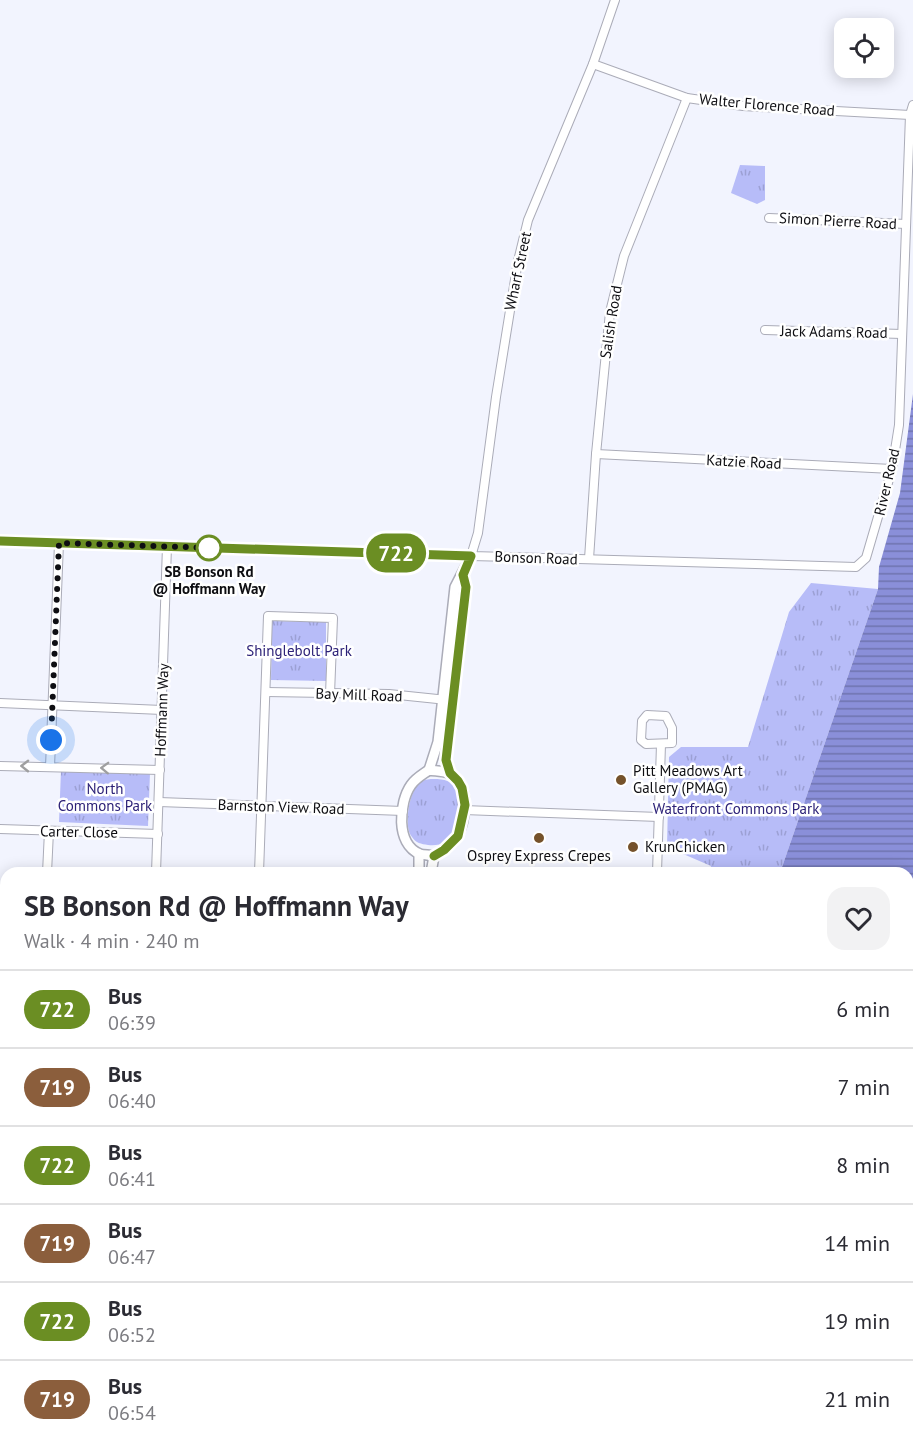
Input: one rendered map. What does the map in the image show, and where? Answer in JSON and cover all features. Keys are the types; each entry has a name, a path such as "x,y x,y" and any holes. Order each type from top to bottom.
{"street":[{"name":"Wharf Street","path":"471,556 478,533 498,386 518,261 528,220 593,64 615,0"},
{"name":"Walter Florence Road","path":"593,64 687,98 743,106 910,115"},
{"name":"Salish Road","path":"589,559 607,335 624,256 687,98"},
{"name":"River Road","path":"856,567 866,558 891,469 899,425 902,399 902,334 910,115 913,105"},
{"name":"Simon Pierre Road","path":"770,218 906,224"},
{"name":"Jack Adams Road","path":"765,330 902,334"},
{"name":"Katzie Road","path":"596,454 891,469"},
{"name":"Bonson Road","path":"0,541 856,567"},
{"path":"50,766 59,543"},
{"name":"Hoffmann Way","path":"156,867 167,546"},
{"path":"448,700 446,760 450,773 458,781 465,796 464,810 458,836 444,850 434,856 419,854 404,837 403,811 409,787 429,770 438,742 448,700 466,587 463,575 471,556"},
{"path":"259,867 268,616 333,618 330,694"},
{"name":"Bay Mill Road","path":"266,692 389,694 448,700"},
{"path":"0,703 162,710"},
{"path":"648,715 666,716 672,728 672,743 661,744 646,744 641,740 642,721 648,715"},
{"path":"657,867 661,744"},
{"path":"0,766 160,770"},
{"path":"429,770 450,773"},
{"name":"Barnston View Road","path":"159,802 403,811"},
{"path":"464,810 658,817"},
{"name":"Carter Close","path":"0,830 158,834"},
{"path":"47,867 49,831"},
{"path":"419,854 419,867"},
{"path":"432,867 434,856"}],"green space":[{"path":"740,165 765,166 765,200 757,204 731,193"},
{"name":"Waterfront Commons Park","path":"811,583 878,589 782,867 711,867 667,847 669,757 681,747 748,747 789,612"},
{"name":"Shinglebolt Park","path":"272,621 326,622 326,681 271,680"},
{"name":"North Commons Park","path":"61,770 150,773 148,826 59,822"},
{"path":"441,779 454,784 458,790 457,823 451,835 442,843 428,845 419,843 412,837 408,825 413,792 424,780"}],"shaded area":[{"path":"913,394 913,867 782,867 878,589 879,567 900,493"}],"bus line":[{"name":"722","path":"0,541 471,556 463,575 466,587 446,760 450,773 462,788 465,805 458,836 434,856"}],"place":[{"name":"SB Bonson Rd @ Hoffmann Way","path":"209,548"},
{"name":"Pitt Meadows Art Gallery (PMAG)","path":"621,780"},
{"name":"Osprey Express Crepes","path":"539,838"},
{"name":"KrunChicken","path":"633,847"}],"route":[{"path":"51,740 59,543 213,548 209,548"}]}
